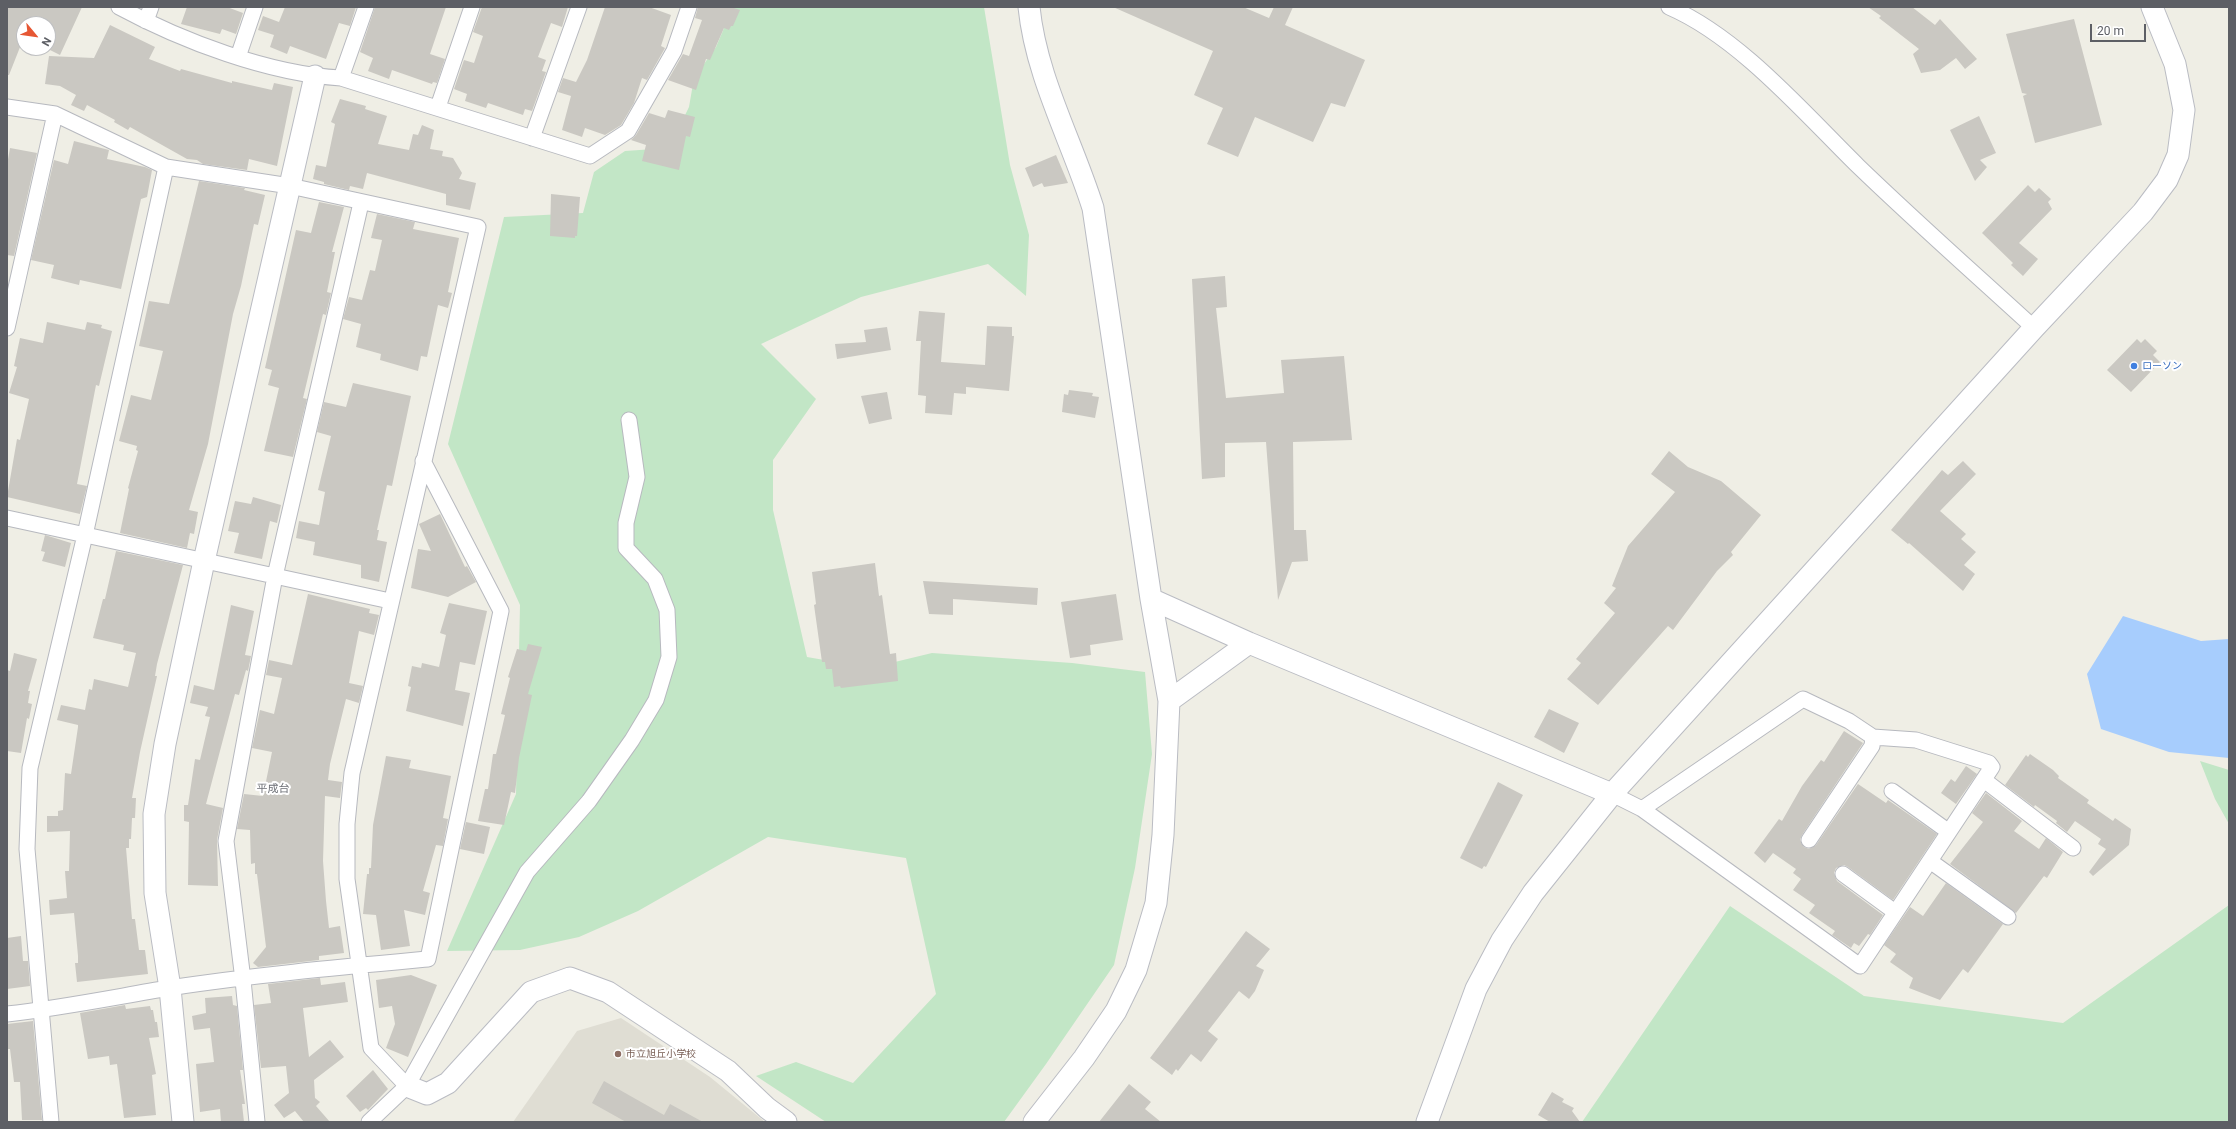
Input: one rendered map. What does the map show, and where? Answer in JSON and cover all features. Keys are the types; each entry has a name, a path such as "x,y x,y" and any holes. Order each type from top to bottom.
{"street":[{"path":"119,7 146,21 238,57 315,76 341,78 438,107 590,156 628,131 674,50 689,7"},
{"path":"146,21 151,7"},
{"path":"238,57 255,7"},
{"path":"341,78 366,7"},
{"path":"438,107 472,7"},
{"path":"532,138 580,7"},
{"path":"1029,7 1044,76 1082,173 1093,208 1152,599 1169,701 1163,835 1156,903 1136,970 1116,1011 1084,1058 1034,1122"},
{"path":"1669,7 1684,14 1757,67 1859,167 2034,328"},
{"path":"1427,1122 1476,989 1502,940 1533,893 1612,794 2034,328 2143,212 2167,180 2178,155 2184,110 2175,64 2152,7"},
{"path":"183,1122 170,988 155,893 154,814 165,744 204,561 315,76"},
{"path":"7,106 55,114 166,167 290,186 362,203 478,227 390,601 352,774 347,824 347,880 371,1048 408,1086 427,1094 448,1083 531,992 570,978 608,992 728,1071 768,1108 786,1122"},
{"path":"7,328 55,114"},
{"path":"51,1122 27,849 30,768 85,535 166,167"},
{"path":"257,1122 243,980 226,841 275,576 362,203"},
{"path":"369,1122 408,1086 527,872 589,802 632,740 656,700 669,657 667,610 655,579 626,548 626,523 637,477 629,420"},
{"path":"7,1014 42,1010 170,988 359,965 428,960 501,611 423,461"},
{"path":"7,518 390,601"},
{"path":"1152,599 1249,643 1612,794 1642,810 1860,966 1992,767 1989,763 1916,740 1873,737 1849,721 1803,699 1642,810"},
{"path":"1169,701 1249,643"},
{"path":"1809,840 1872,746 1873,737"},
{"path":"1984,780 2073,848"},
{"path":"1892,791 1949,832"},
{"path":"1930,861 2008,917"},
{"path":"1843,874 1895,912"}],"shaded area":[{"name":"市立旭丘小学校","path":"621,1018 710,1077 765,1122 513,1122 577,1031"}],"green space":[{"path":"733,7 984,7 1010,165 1029,235 1026,296 988,264 861,297 761,344 816,399 773,460 773,510 807,657 870,668 932,653 1072,663 1145,672 1152,754 1135,868 1114,965 1004,1122 826,1122 756,1076 796,1062 853,1083 936,994 906,858 768,837 638,911 579,937 520,950 447,951 516,794 520,605 448,444 504,217 583,213 594,172 625,151 669,148 689,107 694,78 716,47"},
{"path":"2200,761 2229,770 2229,824 2215,799"},
{"path":"2229,905 2229,1122 1582,1122 1730,906 1864,996 2063,1023"}],"water":[{"path":"2123,616 2201,641 2229,639 2229,758 2169,752 2101,729 2087,674"}],"building":[{"path":"7,7 82,7 60,55 56,53 56,16 16,16 16,56 9,75 7,75"},
{"path":"187,7 227,7 243,13 236,34 222,29 220,34 181,24"},
{"path":"285,7 356,7 350,26 339,23 326,59 290,46 287,54 270,47 274,35 258,30 263,16 279,22"},
{"path":"375,7 446,7 430,54 445,59 437,83 433,82 432,84 392,70 389,79 368,71 373,58 360,52"},
{"path":"482,7 568,7 562,27 551,23 538,57 546,60 542,71 546,72 532,111 525,109 523,115 488,103 486,108 465,101 467,94 454,89 464,60 474,63 483,36 473,32"},
{"path":"605,7 649,7 671,15 661,46 665,48 647,80 642,78 634,103 621,125 605,135 585,128 582,137 562,130 571,96 558,92 563,78 576,82 587,60"},
{"path":"698,7 731,7 740,10 733,26 731,26 729,30 724,28 710,60 706,59 696,90 668,80 683,54 689,56 702,20 695,18"},
{"path":"1113,7 1243,7 1269,18 1274,7 1293,7 1285,25 1365,60 1345,107 1331,103 1313,142 1255,117 1238,157 1207,144 1223,108 1194,95 1213,51"},
{"path":"1868,7 1912,7 1935,25 1940,19 1977,59 1965,69 1956,58 1940,70 1921,73 1913,54 1919,49 1879,18 1881,16"},
{"path":"2074,19 2102,125 2035,143 2023,96 2027,94 2022,93 2006,34"},
{"path":"110,25 155,47 149,59 180,71 181,69 232,83 232,81 272,90 274,83 293,87 277,166 249,159 247,170 203,164 197,160 187,159 130,127 128,130 114,122 115,120 87,105 84,111 71,105 76,95 60,86 45,84 49,56 94,58"},
{"path":"340,99 366,106 365,109 387,116 378,144 409,150 413,134 418,135 422,125 434,130 430,149 443,151 442,156 453,158 462,173 459,179 476,183 470,210 446,205 446,194 367,173 363,189 350,186 349,190 324,184 324,182 313,179 316,165 326,167 335,124 331,122"},
{"path":"668,110 695,117 690,137 686,136 679,170 642,161 646,145 631,140 636,135 649,113 665,118"},
{"path":"1979,116 1996,153 1980,160 1987,167 1975,181 1950,130"},
{"path":"74,141 109,150 107,159 145,167 152,170 147,197 141,199 121,289 80,280 79,285 51,278 54,265 31,260 54,160 68,164"},
{"path":"10,148 37,153 14,256 7,255 7,165"},
{"path":"1056,155 1068,183 1044,187 1042,183 1033,187 1025,168"},
{"path":"199,181 245,188 244,190 265,195 258,225 254,224 241,286 233,314 208,444 189,510 198,512 194,534 190,533 187,548 120,533 128,488 138,451 136,450 137,446 119,441 131,395 151,400 163,351 139,346 149,301 169,304"},
{"path":"2028,185 2035,192 2039,188 2051,199 2048,202 2052,209 2019,243 2038,259 2023,276 2011,265 2013,263 1982,233"},
{"path":"551,194 580,197 577,236 575,236 575,238 550,236"},
{"path":"319,202 344,207 332,252 335,252 327,292 331,293 326,315 323,314 303,398 307,399 293,457 264,451 279,388 268,385 272,370 265,368 296,230 311,233"},
{"path":"377,214 415,222 413,229 459,238 448,292 452,293 448,308 438,305 427,357 421,356 418,371 380,360 381,354 356,347 361,324 343,319 349,297 362,300 370,270 375,271 382,240 371,238"},
{"path":"1225,276 1227,307 1216,308 1226,398 1284,393 1281,360 1344,356 1352,440 1293,442 1294,530 1306,530 1308,561 1292,562 1278,600 1266,442 1225,443 1225,477 1202,479 1192,279"},
{"path":"919,311 945,313 941,362 985,365 987,326 1012,327 1012,336 1014,336 1009,391 966,387 966,394 954,393 952,415 925,413 926,396 918,395 921,341 916,341"},
{"path":"47,322 85,330 87,322 102,325 101,328 112,331 99,386 96,385 77,484 87,486 80,514 7,497 17,439 20,440 29,399 9,393 17,367 14,366 20,338 43,343"},
{"path":"887,327 891,350 837,359 835,344 866,342 864,330"},
{"name":"ローソン","path":"2137,339 2141,343 2145,339 2157,351 2153,355 2160,362 2131,392 2107,370"},
{"path":"353,383 411,396 392,486 387,485 377,530 379,530 377,540 387,542 379,582 361,578 361,565 313,555 315,542 296,538 299,521 319,525 325,492 318,490 331,436 317,432 324,402 346,407"},
{"path":"1069,390 1093,393 1092,396 1099,397 1095,418 1062,412 1064,394 1068,395"},
{"path":"887,392 892,419 869,424 861,396"},
{"path":"1669,451 1688,467 1721,481 1761,515 1731,552 1733,555 1717,571 1673,630 1668,626 1598,705 1567,679 1581,663 1576,659 1615,613 1604,603 1616,588 1612,586 1628,546 1675,492 1651,474"},
{"path":"1963,461 1976,474 1940,511 1966,534 1961,539 1976,552 1964,565 1975,574 1963,591 1909,543 1908,544 1891,530 1942,470 1948,475"},
{"path":"253,497 281,505 277,523 270,521 262,559 234,553 239,533 228,531 235,501 251,504"},
{"path":"440,514 465,567 467,566 476,582 448,597 411,588 418,549 431,551 419,524"},
{"path":"45,535 71,543 65,567 42,561 45,552 41,551"},
{"path":"116,551 183,565 157,664 155,676 157,676 140,752 132,798 136,798 135,818 132,818 129,848 126,848 132,919 135,919 139,950 145,950 148,974 77,982 75,963 78,963 78,956 74,913 50,915 49,900 67,898 65,871 69,871 70,831 47,832 47,816 58,816 58,811 63,810 65,773 71,774 78,727 78,725 57,720 61,705 85,710 89,689 92,690 94,679 128,687 136,653 123,650 124,645 93,638 103,599 105,599"},
{"path":"875,563 879,596 882,595 890,654 896,653 898,681 841,688 840,686 834,687 832,669 826,669 825,662 822,662 814,605 816,604 812,572"},
{"path":"923,581 1038,588 1037,605 953,599 953,615 929,614"},
{"path":"308,594 370,609 369,613 379,615 374,635 359,631 349,683 363,686 359,703 346,699 330,764 328,780 342,782 340,798 325,796 323,861 329,928 340,926 344,953 319,956 319,960 258,967 253,963 266,947 257,874 255,874 255,863 251,864 250,830 237,829 244,794 263,796 272,752 252,748 260,710 274,714 282,678 266,675 269,660 292,665"},
{"path":"1116,594 1123,640 1090,645 1091,655 1070,658 1061,602"},
{"path":"449,603 487,611 475,665 460,662 455,690 470,693 463,726 406,711 411,687 408,686 412,666 421,668 422,663 439,667 446,635 440,633"},
{"path":"231,605 254,611 245,655 251,656 248,671 246,670 239,695 235,694 206,804 223,808 217,840 218,886 188,885 189,822 184,821 184,805 188,805 195,759 200,760 210,717 205,716 208,707 190,703 194,685 214,690"},
{"path":"528,644 542,647 528,694 532,695 519,758 515,793 511,792 504,825 478,821 485,789 488,789 493,754 496,754 505,715 501,714 510,678 508,677 517,649 526,651"},
{"path":"14,653 37,659 28,691 30,691 28,703 32,704 29,719 27,718 21,753 7,751 7,670 10,671"},
{"path":"1549,709 1579,723 1564,753 1534,737"},
{"path":"1844,731 1863,743 1802,835 1800,840 1804,847 1809,849 1816,845 1858,784 1886,803 1888,800 1937,834 1893,900 1848,867 1844,865 1836,868 1834,873 1837,881 1883,915 1870,935 1868,934 1859,946 1854,943 1851,948 1832,935 1835,931 1809,913 1815,905 1793,890 1801,879 1793,873 1796,869 1773,853 1765,863 1754,853 1779,819 1782,821 1802,786 1821,760 1824,762"},
{"path":"2030,754 2053,770 2059,776 2058,778 2089,800 2087,803 2113,821 2115,818 2131,829 2129,845 2093,876 2089,872 2106,849 2098,844 2101,839 2075,821 2067,832 2056,823 2057,821 2035,805 2034,807 2005,785 2026,755 2028,757"},
{"path":"386,756 411,760 409,768 451,776 443,818 448,819 443,846 436,845 423,891 430,893 425,915 404,910 410,946 381,950 376,915 363,914 367,874 369,874 369,868 371,868 373,825"},
{"path":"1966,766 1977,774 1956,804 1941,793 1951,779 1955,782"},
{"path":"1498,782 1523,795 1486,867 1484,866 1482,869 1460,858"},
{"path":"1986,793 2022,821 2014,831 2039,849 2046,838 2063,852 2047,878 2044,876 2016,913 1950,864 1983,822 1972,813"},
{"path":"466,822 490,827 484,854 460,849"},
{"path":"1946,883 2003,924 1968,973 1963,969 1940,1000 1909,988 1913,978 1890,962 1896,954 1884,945 1910,907 1923,916"},
{"path":"1246,931 1270,949 1256,966 1264,970 1255,991 1249,999 1239,991 1208,1031 1218,1039 1201,1062 1191,1054 1178,1071 1176,1069 1172,1075 1150,1058"},
{"path":"21,936 23,961 28,961 30,986 7,989 7,938"},
{"path":"411,975 437,985 408,1057 386,1048 395,1024 392,1006 379,1008 376,980"},
{"path":"320,978 321,985 345,982 348,1002 303,1008 309,1057 330,1040 344,1057 314,1080 315,1098 320,1102 316,1106 330,1122 304,1122 295,1111 284,1118 274,1105 289,1093 286,1066 261,1068 254,1005 271,1003 268,984"},
{"path":"232,996 233,1005 237,1006 243,1070 240,1070 245,1104 242,1104 244,1122 221,1122 220,1109 200,1112 196,1064 214,1062 210,1028 194,1030 192,1016 206,1013 205,998"},
{"path":"125,1005 126,1009 150,1006 151,1010 153,1010 155,1022 157,1022 159,1037 149,1038 156,1074 152,1075 156,1115 124,1118 117,1064 110,1065 109,1056 88,1059 80,1013"},
{"path":"33,1021 42,1120 22,1120 20,1082 14,1082 10,1049 7,1049 7,1024"},
{"path":"373,1070 388,1089 368,1110 366,1108 360,1112 346,1096"},
{"path":"604,1081 664,1115 670,1104 703,1122 626,1122 592,1103"},
{"path":"1129,1084 1151,1102 1145,1109 1161,1122 1099,1122"},
{"path":"1552,1092 1564,1099 1562,1102 1574,1108 1572,1111 1580,1122 1550,1122 1538,1115"}],"place":[{"name":"ローソン","path":"2134,366"},
{"name":"市立旭丘小学校","path":"618,1054"}],"district":[{"name":"平成台","path":"273,789"}]}
